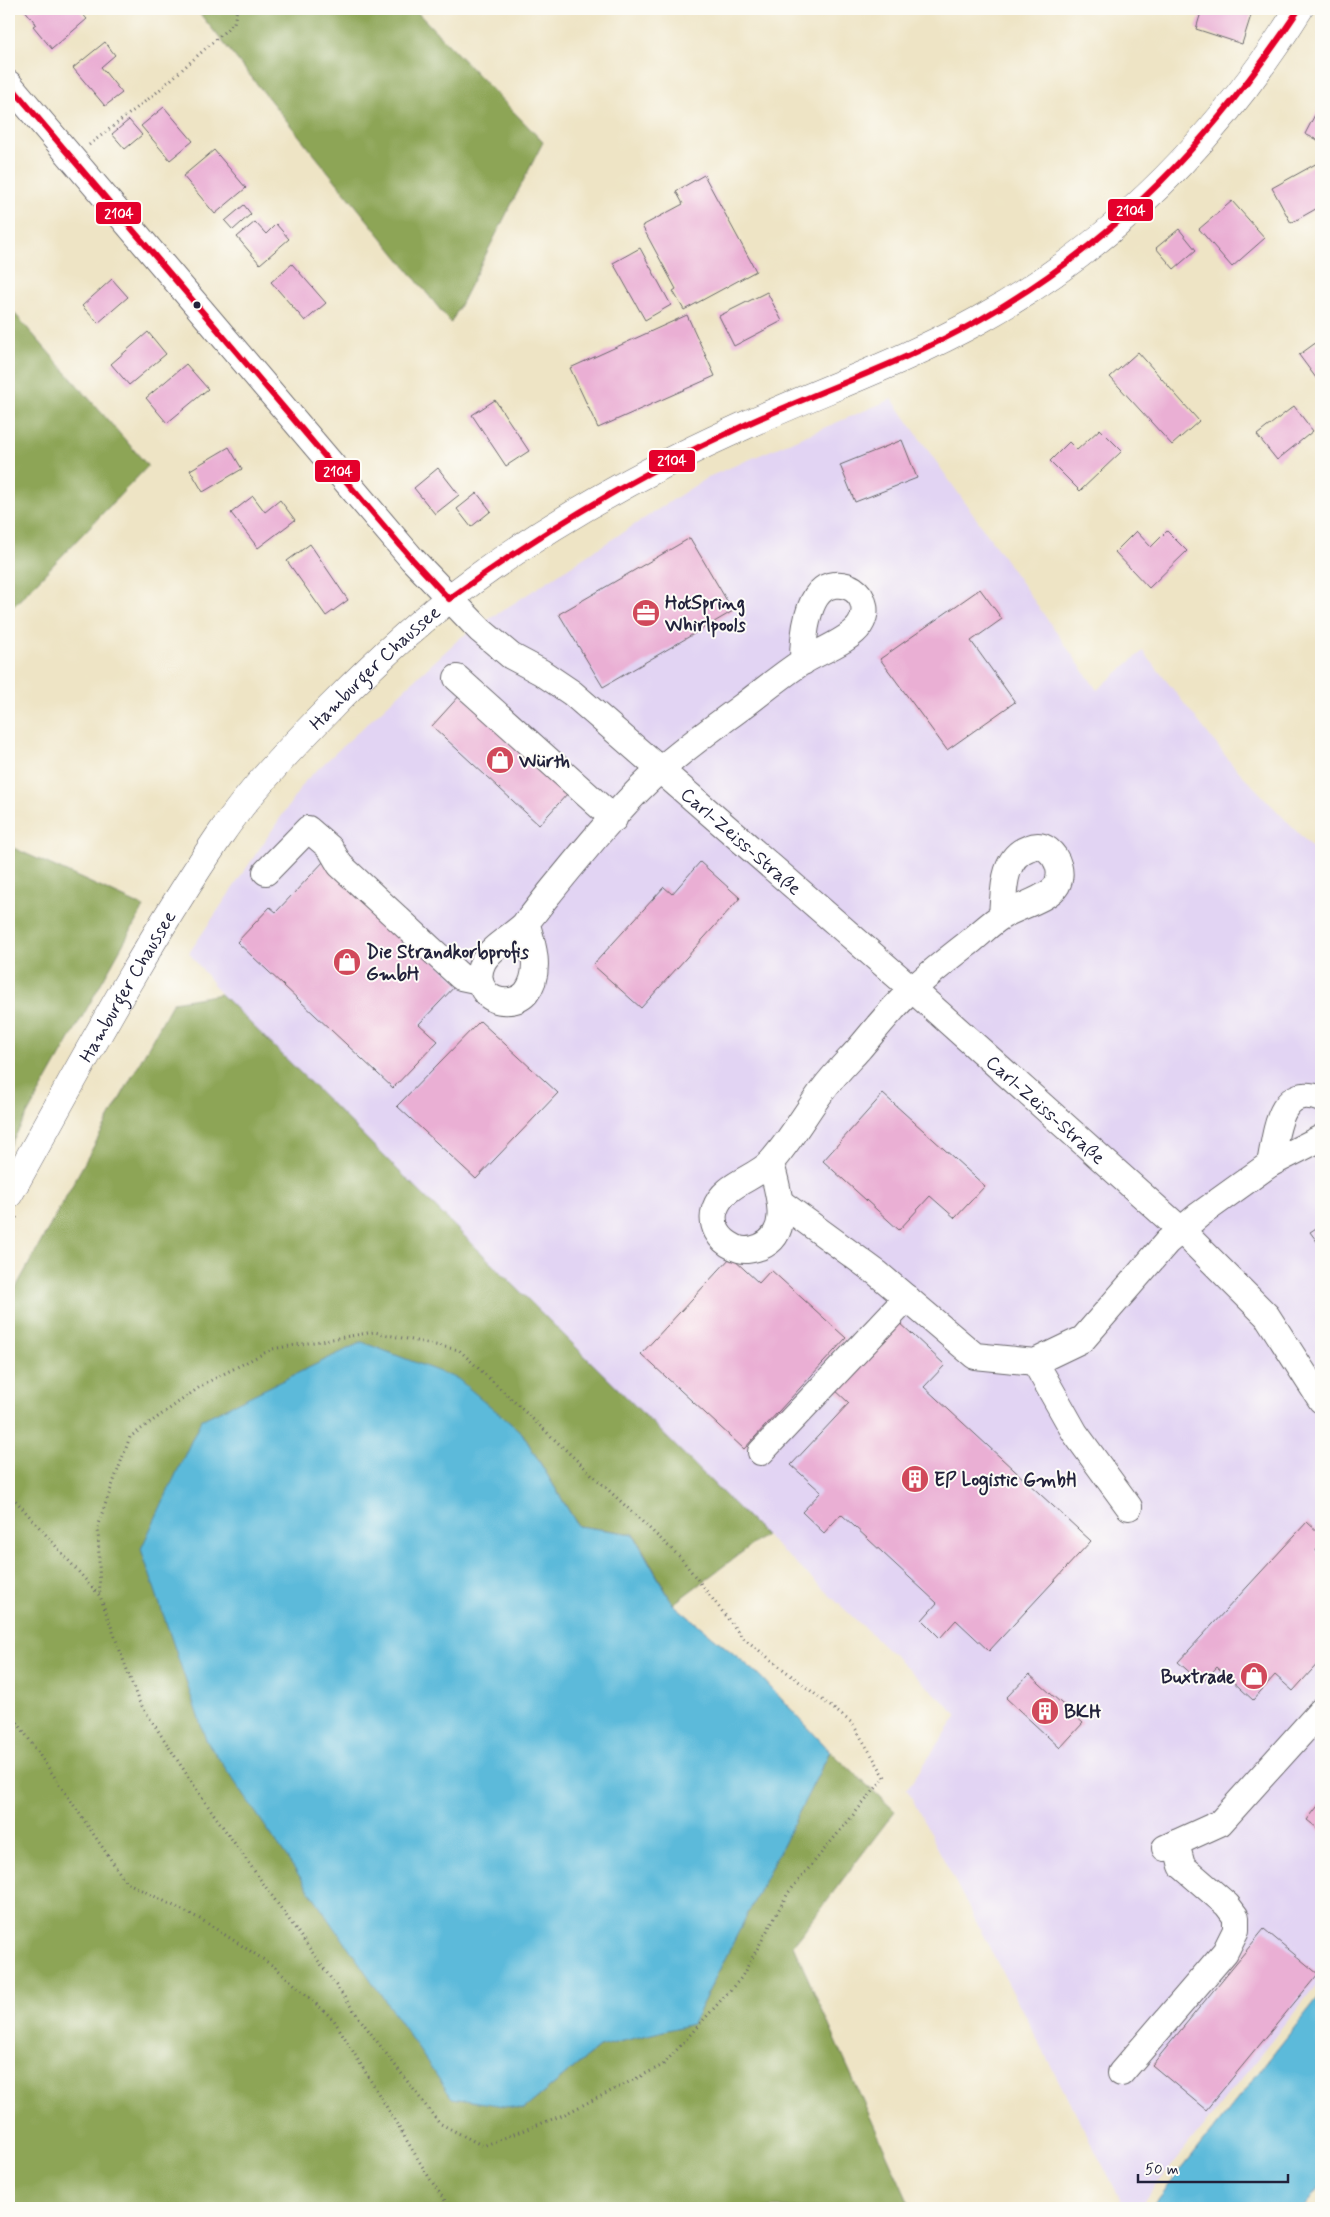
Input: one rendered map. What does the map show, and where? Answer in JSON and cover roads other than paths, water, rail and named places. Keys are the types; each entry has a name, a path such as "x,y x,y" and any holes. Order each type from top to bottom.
{"main road":[{"name":"Hamburger Chaussee","path":"14,1204 134,971 221,832 302,736 370,668 449,599 541,534 627,484 746,424 922,348 979,320 1028,290 1114,226 1147,197 1186,158 1252,80 1299,9"}],"street":[{"name":"Carl-Zeiss-Straße","path":"9,84 412,559 449,599 480,630 505,651 554,679 572,693 659,771 912,989 1181,1230 1267,1316 1321,1400"},
{"path":"526,922 535,958 534,976 530,988 522,997 510,1001 497,1000 486,993 480,981 480,970 484,960 526,922 637,792 659,771 683,750 803,662"},
{"path":"457,678 614,819"},
{"path":"266,872 308,829 330,848 340,866 462,977 480,981"},
{"path":"770,1163 780,1202 779,1232 769,1244 753,1250 744,1250 725,1242 716,1232 713,1222 715,1208 723,1194 770,1163 823,1089 912,989 1002,916"},
{"path":"1270,1164 1279,1118 1284,1108 1297,1098 1308,1095 1321,1099"},
{"path":"780,1202 877,1273 975,1356 1035,1362 1083,1339 1167,1242 1181,1230 1270,1164 1321,1138"},
{"path":"761,1452 907,1298"},
{"path":"1035,1362 1075,1433 1129,1507"},
{"path":"1121,2073 1225,1952 1236,1930 1236,1917 1227,1905 1182,1866 1170,1845 1220,1823 1321,1711"}],"water":[{"path":"362,1342 458,1379 522,1433 578,1526 633,1534 673,1604 757,1673 830,1751 692,2024 599,2047 524,2109 452,2098 206,1740 141,1549 201,1420"},
{"path":"1321,1994 1321,2187 1304,2208 1151,2208"}],"place":[{"name":"HotSpring Whirlpools","path":"646,613"},
{"name":"Würth","path":"500,760"},
{"name":"Die Strandkorbprofis GmbH","path":"347,962"},
{"name":"EP Logistic GmbH","path":"915,1479"},
{"name":"Buxtrade","path":"1254,1676"},
{"name":"BKH","path":"1045,1711"}]}
